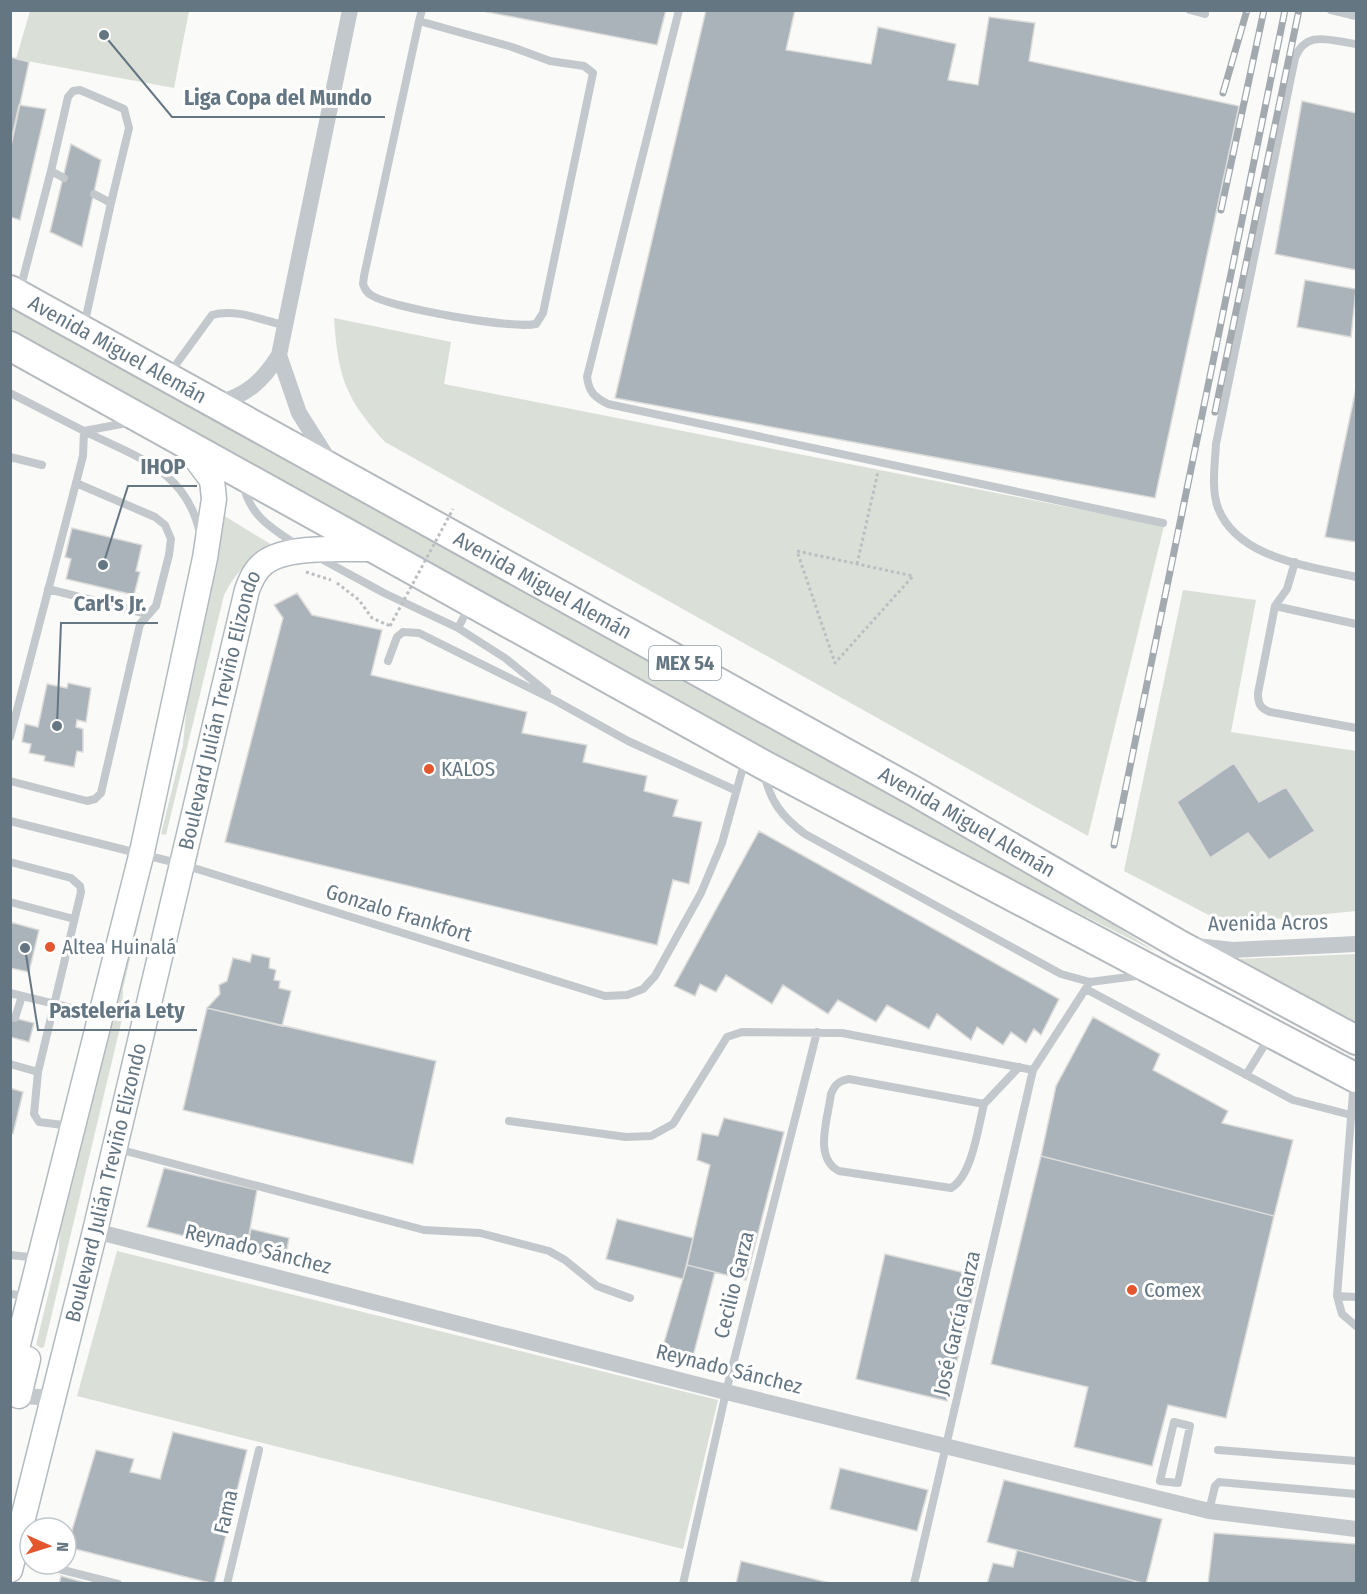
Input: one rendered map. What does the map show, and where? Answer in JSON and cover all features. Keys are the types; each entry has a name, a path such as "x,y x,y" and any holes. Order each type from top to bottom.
{"highway":[{"name":"Avenida Miguel Alemán","path":"15,292 914,791 1180,945 1356,1040"},
{"name":"Avenida Miguel Alemán","path":"10,346 186,446 378,549 464,615 612,678 754,759 1355,1077"}],"main road":[{"name":"Boulevard Julián Treviño Elizondo","path":"26,1393 94,1231 122,1114 162,858 185,655 205,558 214,499 212,480 203,465 186,446"},
{"name":"Boulevard Julián Treviño Elizondo","path":"15,1556 26,1393 20,1295 39,1258 103,1016 162,858 247,590 255,572 265,562 287,553 301,561 378,549"},
{"path":"26,1393 48,1278 39,1258"}],"street":[{"path":"216,404 246,393 257,385 279,355 350,10"},
{"path":"279,355 299,413 335,471"},
{"name":"Avenida Acros","path":"1180,945 1233,950 1356,944"},
{"name":"Reynado Sánchez","path":"94,1231 726,1392 1209,1511 1356,1529"}],"lane":[{"path":"419,21 512,46 550,61 584,66 593,73 561,236 543,313 536,324 506,324 464,318 372,296 366,291 364,276 419,21 422,10"},
{"path":"679,10 587,377 588,388 595,398 608,404 1163,523"},
{"path":"1190,10 1204,14"},
{"path":"1331,10 1356,16"},
{"path":"1356,44 1317,39 1306,40 1299,47 1295,58 1216,444 1214,484 1218,506 1227,524 1241,539 1295,562 1356,577"},
{"path":"15,292 51,171 68,97 73,91 81,90 123,110 129,128 83,329"},
{"path":"51,171 64,178"},
{"path":"94,194 111,203"},
{"path":"168,376 212,315 229,313 284,325"},
{"path":"10,393 172,478 186,496 197,519 205,558"},
{"path":"84,431 111,428 140,420"},
{"path":"10,737 83,456 84,431"},
{"path":"10,457 42,465"},
{"path":"241,475 245,496 253,513 301,561 384,593 464,615 505,658 556,701"},
{"path":"10,781 87,801 95,799 101,793 136,636 140,624 156,606 169,555 171,539 165,525 155,517 76,483"},
{"path":"1295,562 1287,588 1275,606 1258,693 1262,709 1356,728"},
{"path":"48,589 147,614"},
{"path":"1275,606 1356,624"},
{"path":"388,661 397,637 410,631 556,701 628,741 735,790 754,759"},
{"path":"754,759 774,803 789,822 805,834 1061,974 1088,985 1293,1100 1351,1115"},
{"name":"Gonzalo Frankfort","path":"10,821 162,858 605,996 627,995 642,989 655,976 701,893 722,843 735,790"},
{"path":"10,862 76,881 81,892 38,1072 34,1107 36,1119 45,1125 75,1126"},
{"path":"10,902 74,919"},
{"path":"1088,985 1158,972"},
{"name":"José García Garza","path":"914,1584 1034,1070 1088,985"},
{"path":"10,993 103,1016"},
{"path":"15,1018 22,996"},
{"path":"509,1121 626,1137 651,1136 673,1124 727,1037 742,1032 842,1033 1034,1070"},
{"name":"Cecilio Garza","path":"683,1584 726,1392 817,1032"},
{"path":"1246,1075 1272,1033"},
{"path":"10,1064 38,1072"},
{"path":"984,1104 849,1079 841,1080 834,1085 831,1094 825,1159 830,1167 839,1171 951,1188 960,1183 966,1171 984,1104 1019,1067"},
{"path":"1355,1077 1337,1296 1342,1314 1356,1326"},
{"path":"114,1148 392,1223 424,1230 480,1233 549,1251 565,1260 597,1286 630,1298"},
{"path":"10,1256 39,1258"},
{"path":"1337,1296 1356,1297"},
{"path":"1174,1422 1190,1426 1178,1483 1169,1482 1160,1480 1174,1422"},
{"name":"Fama","path":"227,1584 259,1450"},
{"path":"1218,1450 1356,1461"},
{"path":"1163,1499 1169,1482"},
{"path":"1209,1511 1215,1486 1222,1482 1356,1494"},
{"path":"78,1574 118,1584"}],"path":[{"path":"857,564 880,462"},
{"path":"301,561 316,573 334,581 359,600 372,618 390,626 453,509"},
{"path":"797,551 857,564 913,576 835,663 797,551"}],"shaded area":[{"path":"30,11 189,11 174,88 16,59"},
{"path":"10,303 195,409 460,552 1006,856 1158,953 867,806 11,337"},
{"path":"334,318 451,342 444,384 1164,526 1088,836 385,442 361,412 346,386 338,356"},
{"path":"223,515 277,548 245,565 224,595 166,835 161,834 183,745 188,692"},
{"path":"1183,590 1256,600 1231,732 1356,751 1356,911 1226,924 1124,871"},
{"path":"140,905 142,907 123,988 122,1019 44,1347 41,1348 36,1345 59,1250 60,1213"},
{"path":"1356,954 1356,1024 1238,959"},
{"path":"117,1251 718,1400 683,1549 77,1396"}],"building":[{"path":"477,10 666,10 657,45"},
{"path":"706,10 795,10 786,50 871,64 878,27 956,44 948,80 978,85 989,17 1035,23 1029,61 1239,106 1155,498 615,398"},
{"path":"10,57 29,62 11,146 10,146"},
{"path":"1302,101 1356,113 1356,270 1275,254"},
{"path":"19,105 46,109 20,220 10,217 10,146"},
{"path":"71,144 101,160 82,247 50,232"},
{"path":"1305,280 1356,289 1351,337 1297,327"},
{"path":"1356,388 1356,542 1325,537"},
{"path":"72,528 142,545 136,571 140,572 134,595 66,579 71,559 65,557"},
{"name":"KALOS","path":"297,593 312,615 382,630 371,675 527,712 522,733 587,745 583,762 647,776 644,791 678,800 673,816 702,822 689,884 673,880 657,945 225,842 283,618 274,605"},
{"path":"68,683 91,688 86,722 77,720 76,727 83,729 83,752 77,751 74,767 44,761 45,756 29,753 31,744 22,742 25,724 38,727 47,684 67,688"},
{"path":"1234,763 1259,802 1286,787 1315,831 1269,860 1248,833 1210,858 1177,802"},
{"path":"759,831 1059,999 1041,1035 1034,1029 1026,1043 1011,1032 1003,1045 977,1027 971,1040 937,1014 929,1029 887,1005 876,1022 838,1000 828,1014 783,985 772,1004 726,975 716,992 700,984 695,996 674,986"},
{"path":"10,922 39,930 29,972 10,968"},
{"path":"252,954 270,958 269,968 276,970 274,980 280,981 279,988 291,991 282,1026 207,1008 220,994 219,985 227,981 233,958 250,962"},
{"path":"207,1008 436,1061 413,1164 183,1110"},
{"path":"10,1017 34,1023 29,1042 10,1037"},
{"path":"1093,1017 1160,1054 1153,1070 1228,1111 1222,1123 1293,1140 1274,1216 1041,1156 1056,1086"},
{"path":"10,1088 23,1092 13,1134 10,1133"},
{"path":"724,1118 784,1132 746,1280 687,1265 710,1165 697,1160 702,1133 718,1136"},
{"name":"Comex","path":"1041,1156 1274,1216 1226,1418 1168,1405 1152,1466 1074,1447 1088,1387 991,1364"},
{"path":"164,1168 257,1190 246,1251 147,1227"},
{"path":"617,1219 693,1238 683,1279 606,1259"},
{"path":"251,1229 289,1238 285,1260 246,1251"},
{"path":"885,1254 978,1276 947,1401 856,1379"},
{"path":"687,1265 715,1272 691,1364 660,1356"},
{"path":"173,1432 247,1450 214,1584 78,1550 76,1516 96,1450 134,1459 130,1472 160,1479"},
{"path":"840,1468 928,1490 917,1531 830,1509"},
{"path":"1004,1480 1162,1519 1146,1584 987,1542"},
{"path":"1214,1533 1356,1544 1356,1584 1208,1584"},
{"path":"1017,1550 1145,1584 987,1584 993,1563 1013,1567"},
{"path":"741,1561 834,1584 736,1584"},
{"path":"61,1576 90,1584 59,1584"}],"railway":[{"path":"1223,93 1247,10"},
{"path":"1221,210 1264,10"},
{"path":"1114,845 1285,10"},
{"path":"1215,412 1299,10"}],"place":[{"name":"Liga Copa del Mundo","path":"104,35"},
{"name":"IHOP","path":"103,565"},
{"name":"Carl's Jr.","path":"57,726"},
{"name":"KALOS","path":"429,769"},
{"name":"Altea Huinalá","path":"50,947"},
{"name":"Pastelería Lety","path":"25,948"},
{"name":"Comex","path":"1132,1290"}]}
